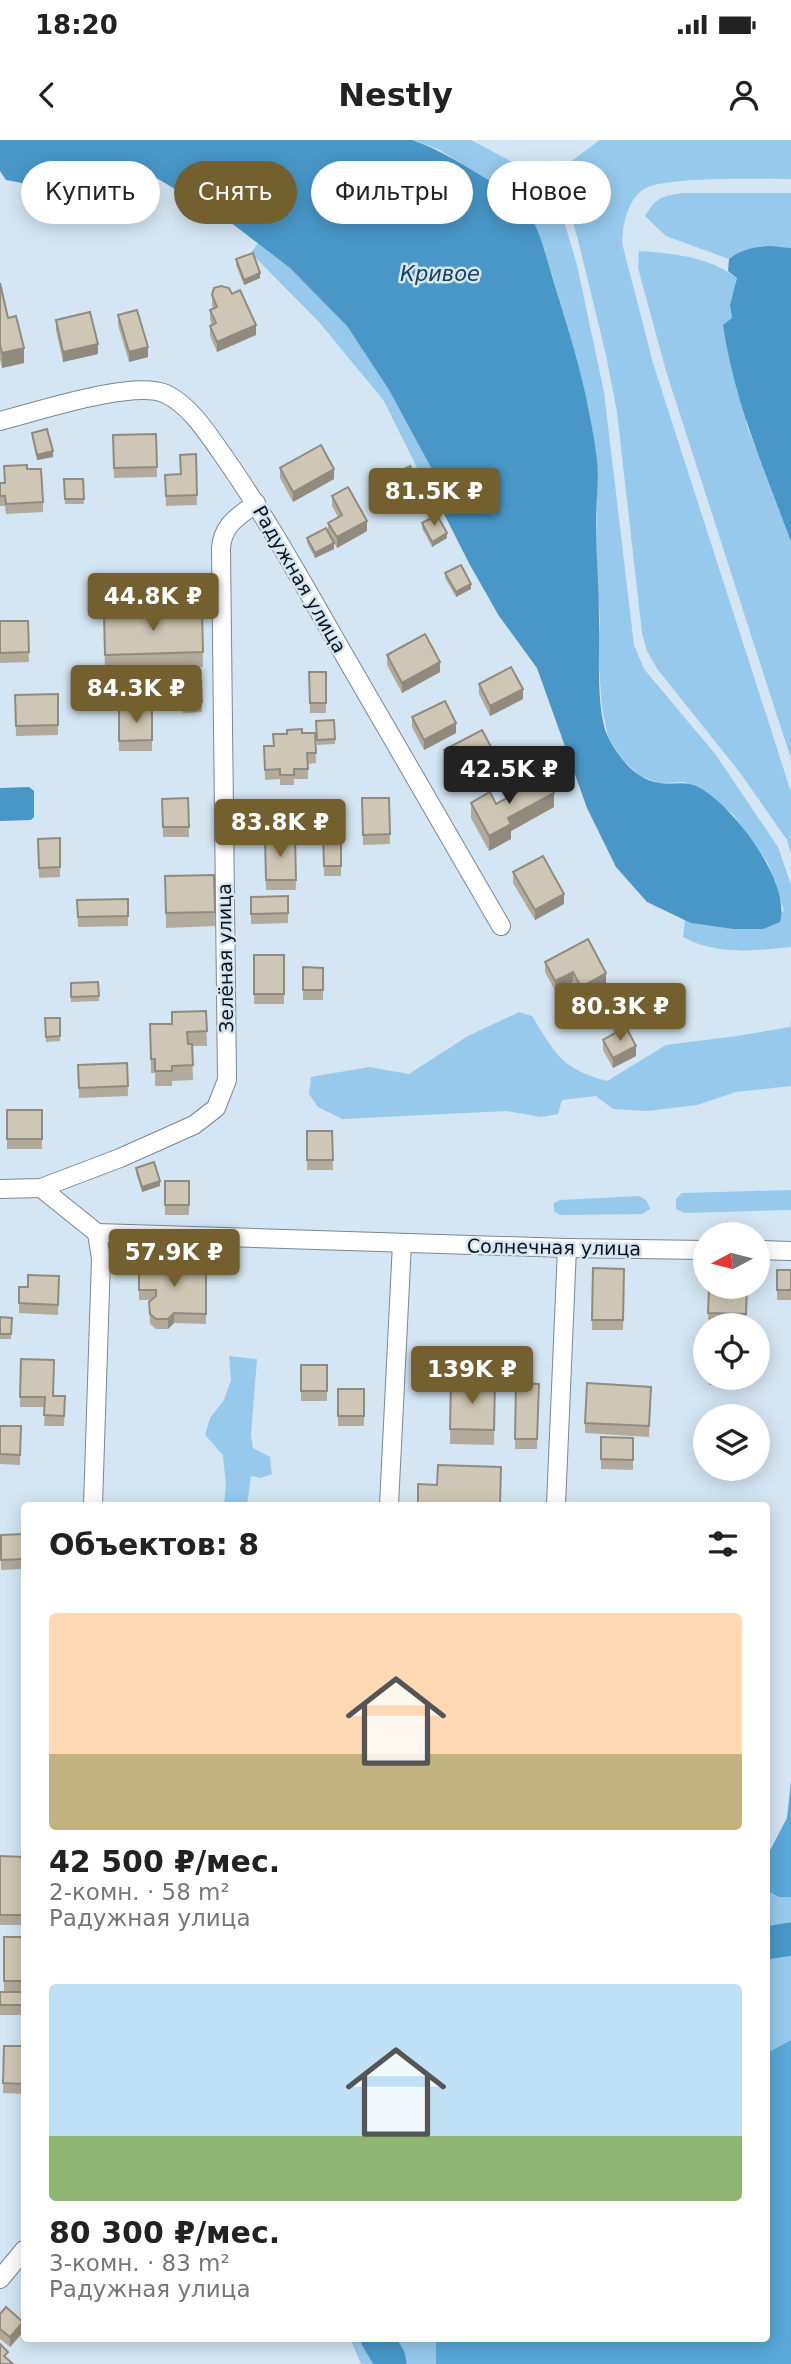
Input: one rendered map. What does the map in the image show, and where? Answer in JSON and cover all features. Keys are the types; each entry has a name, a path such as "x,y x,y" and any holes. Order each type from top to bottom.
{"street":[{"name":"Радужная улица","path":"0,421 125,391 156,390 183,405 206,431 256,503 501,926"},
{"name":"Зелёная улица","path":"0,1189 41,1188 120,1158 194,1125 215,1108 223,1094 227,1080 221,548 222,535 228,524 256,503"},
{"path":"41,1188 97,1233 100,1259 93,1502"},
{"name":"Солнечная улица","path":"97,1233 693,1250"},
{"path":"389,1502 402,1243"},
{"path":"556,1502 567,1248"},
{"path":"770,1250 791,1251"},
{"path":"0,2279 21,2254"}],"shaded area":[{"path":"412,140 471,140 510,161 487,161 487,179 473,170 473,161 458,161 438,149"},
{"path":"600,140 791,140 791,179 691,180 644,189 630,206 622,243 653,363 791,792 791,854 787,840 741,774 658,670 647,651 642,633 617,412 606,355 574,224 611,224 611,161 572,161"},
{"path":"684,193 791,193 791,248 759,248 729,259 666,236 645,216 661,198"},
{"path":"531,224 565,224 577,265 604,392 634,645 644,669 716,755 778,847 791,885 791,947 722,949 695,943 683,937 685,919 691,923 734,929 784,911 768,863 733,814 685,782 659,783 640,776 622,759 608,737 602,708 598,652 600,621 596,568 597,464 590,414 544,248"},
{"path":"258,243 290,268 347,326 389,390 441,486 442,510 433,506 384,401 319,322 251,253"},
{"path":"639,251 703,261 737,278 730,305 747,426 791,542 791,759 666,371 638,268"},
{"path":"519,1012 532,1016 554,1050 569,1065 607,1081 666,1045 790,1027 791,1020 791,1086 736,1092 697,1105 647,1111 613,1109 596,1096 562,1100 558,1114 541,1117 507,1111 342,1119 318,1107 309,1094 311,1077 369,1067 409,1074 468,1036"},
{"path":"791,1190 791,1210 685,1213 676,1209 676,1199 682,1193"},
{"path":"639,1196 647,1201 650,1209 642,1214 560,1215 554,1211 554,1203 560,1200"},
{"path":"229,1356 257,1359 251,1435 253,1448 270,1457 272,1474 261,1478 251,1476 247,1502 224,1502 226,1486 223,1455 205,1435 210,1418 224,1400 231,1380"},
{"path":"791,1781 791,1897 779,1897 770,1892 770,1850 787,1818"},
{"path":"770,1893 779,1897 791,1897 791,1927 770,1934"},
{"path":"791,1937 791,2040 770,2051 770,1945"},
{"path":"791,2040 791,2364 436,2364 436,2342 770,2342 770,2051"},
{"path":"352,2342 372,2342 382,2364 361,2364"},
{"path":"382,2342 436,2342 436,2364 394,2364"}],"water":[{"name":"Кривое","path":"0,140 412,140 456,161 311,161 311,224 473,224 473,170 487,178 487,224 534,224 537,229 568,329 590,416 598,468 596,524 599,680 602,713 609,739 618,754 643,778 660,783 685,783 695,786 728,811 757,847 768,867 777,887 781,906 780,922 763,929 733,929 691,923 647,902 616,867 587,808 537,668 499,616 470,565 442,510 441,486 389,390 347,326 290,268 232,224 297,224 297,161 174,161 174,189 160,180 160,161 21,161 21,183 6,180 0,171"},
{"path":"770,246 791,248 791,542 742,408 723,325 732,318 730,305 737,278 728,271 729,259 748,249"},
{"path":"29,787 34,791 34,817 31,820 0,821 0,788"}],"building":[{"path":"253,253 260,273 244,280 236,259"},
{"path":"0,283 8,318 16,316 24,348 2,353 0,345"},
{"path":"214,288 229,288 232,294 240,290 256,325 217,342 210,326 216,323 210,310 217,307 212,295"},
{"path":"137,310 148,347 129,352 118,315"},
{"path":"90,312 98,344 63,352 56,320"},
{"path":"47,429 53,451 37,455 32,433"},
{"path":"156,434 157,467 114,468 113,435"},
{"path":"321,445 334,469 293,492 280,468"},
{"path":"196,454 197,495 166,496 165,475 181,474 180,455"},
{"path":"27,465 27,469 41,469 43,502 6,504 5,496 0,496 0,483 5,483 4,466"},
{"path":"410,466 420,484 405,493 395,474"},
{"path":"64,479 83,479 84,499 65,499"},
{"path":"348,487 367,521 337,537 328,523 342,515 332,496"},
{"path":"437,515 447,533 432,542 422,523"},
{"path":"326,528 334,543 315,553 307,538"},
{"path":"461,565 471,584 456,592 445,573"},
{"path":"202,611 203,652 105,655 104,613"},
{"path":"0,621 28,621 29,652 0,653"},
{"path":"425,634 440,662 402,683 387,655"},
{"path":"511,667 523,689 490,706 479,684"},
{"path":"309,672 326,672 326,703 310,703"},
{"path":"150,681 201,681 202,702 183,703 182,695 150,696"},
{"path":"58,694 58,725 16,726 15,695"},
{"path":"445,701 456,723 424,740 412,717"},
{"path":"152,709 152,740 119,741 119,710"},
{"path":"334,720 335,739 317,740 316,721"},
{"path":"302,729 302,733 315,733 316,753 307,753 308,769 294,769 294,775 280,775 280,769 265,770 264,746 274,746 273,734 287,734 287,730"},
{"path":"482,730 497,758 459,778 444,750"},
{"path":"545,777 554,793 508,818 511,824 489,836 471,803 490,792 496,804"},
{"path":"188,798 189,827 163,827 162,799"},
{"path":"362,798 389,798 390,834 363,835"},
{"path":"323,833 341,833 341,866 324,866"},
{"path":"60,838 60,867 39,868 38,839"},
{"path":"265,838 295,838 296,880 266,880"},
{"path":"543,856 564,894 535,910 513,872"},
{"path":"214,875 215,912 166,913 165,876"},
{"path":"288,896 288,913 251,914 251,897"},
{"path":"128,899 128,916 78,917 77,900"},
{"path":"588,939 606,973 581,987 573,972 555,981 545,962"},
{"path":"254,955 284,955 284,994 254,994"},
{"path":"303,967 323,968 323,990 303,990"},
{"path":"98,982 99,996 71,997 71,983"},
{"path":"206,1011 207,1031 187,1032 188,1044 192,1044 193,1065 172,1066 172,1071 155,1071 155,1059 151,1059 150,1024 172,1024 172,1012"},
{"path":"45,1018 60,1018 60,1036 46,1037"},
{"path":"626,1027 636,1046 613,1058 603,1040"},
{"path":"127,1063 128,1086 79,1088 78,1065"},
{"path":"7,1110 42,1110 42,1139 7,1139"},
{"path":"307,1131 332,1131 333,1160 307,1160"},
{"path":"154,1162 160,1181 142,1187 136,1168"},
{"path":"165,1181 189,1181 189,1205 165,1205"},
{"path":"130,1240 172,1242 171,1258 129,1257"},
{"path":"139,1260 159,1260 159,1266 206,1267 206,1314 174,1313 168,1319 156,1319 150,1314 149,1302 156,1296 156,1290 139,1290"},
{"path":"593,1268 624,1269 623,1320 592,1320"},
{"path":"777,1270 791,1270 791,1290 777,1290"},
{"path":"28,1275 59,1276 58,1305 19,1303 19,1287 28,1287"},
{"path":"709,1299 747,1299 746,1313 708,1313"},
{"path":"0,1317 12,1318 11,1334 0,1334"},
{"path":"21,1359 54,1360 53,1396 65,1396 64,1416 44,1415 45,1397 20,1397"},
{"path":"301,1365 327,1365 327,1391 301,1391"},
{"path":"451,1381 495,1382 494,1430 450,1429"},
{"path":"516,1383 539,1384 537,1439 515,1439"},
{"path":"587,1383 651,1387 649,1426 585,1423"},
{"path":"338,1389 364,1389 364,1416 338,1416"},
{"path":"0,1426 21,1426 20,1455 0,1454"},
{"path":"601,1437 633,1438 633,1460 601,1459"},
{"path":"438,1465 501,1467 500,1502 418,1502 418,1484 437,1485"},
{"path":"21,1534 21,1559 1,1560 1,1535"},
{"path":"0,1856 21,1857 21,1915 0,1915"},
{"path":"4,1937 21,1937 21,1981 4,1981"},
{"path":"0,1992 21,1992 21,2005 0,2005"},
{"path":"4,2046 21,2046 21,2084 3,2083"},
{"path":"6,2307 21,2320 21,2324 10,2337 0,2329 0,2314"},
{"path":"0,2344 8,2352 4,2356 13,2364 0,2364"}],"waterway":[{"path":"770,1942 791,1939"},
{"path":"379,2342 390,2364"}]}
